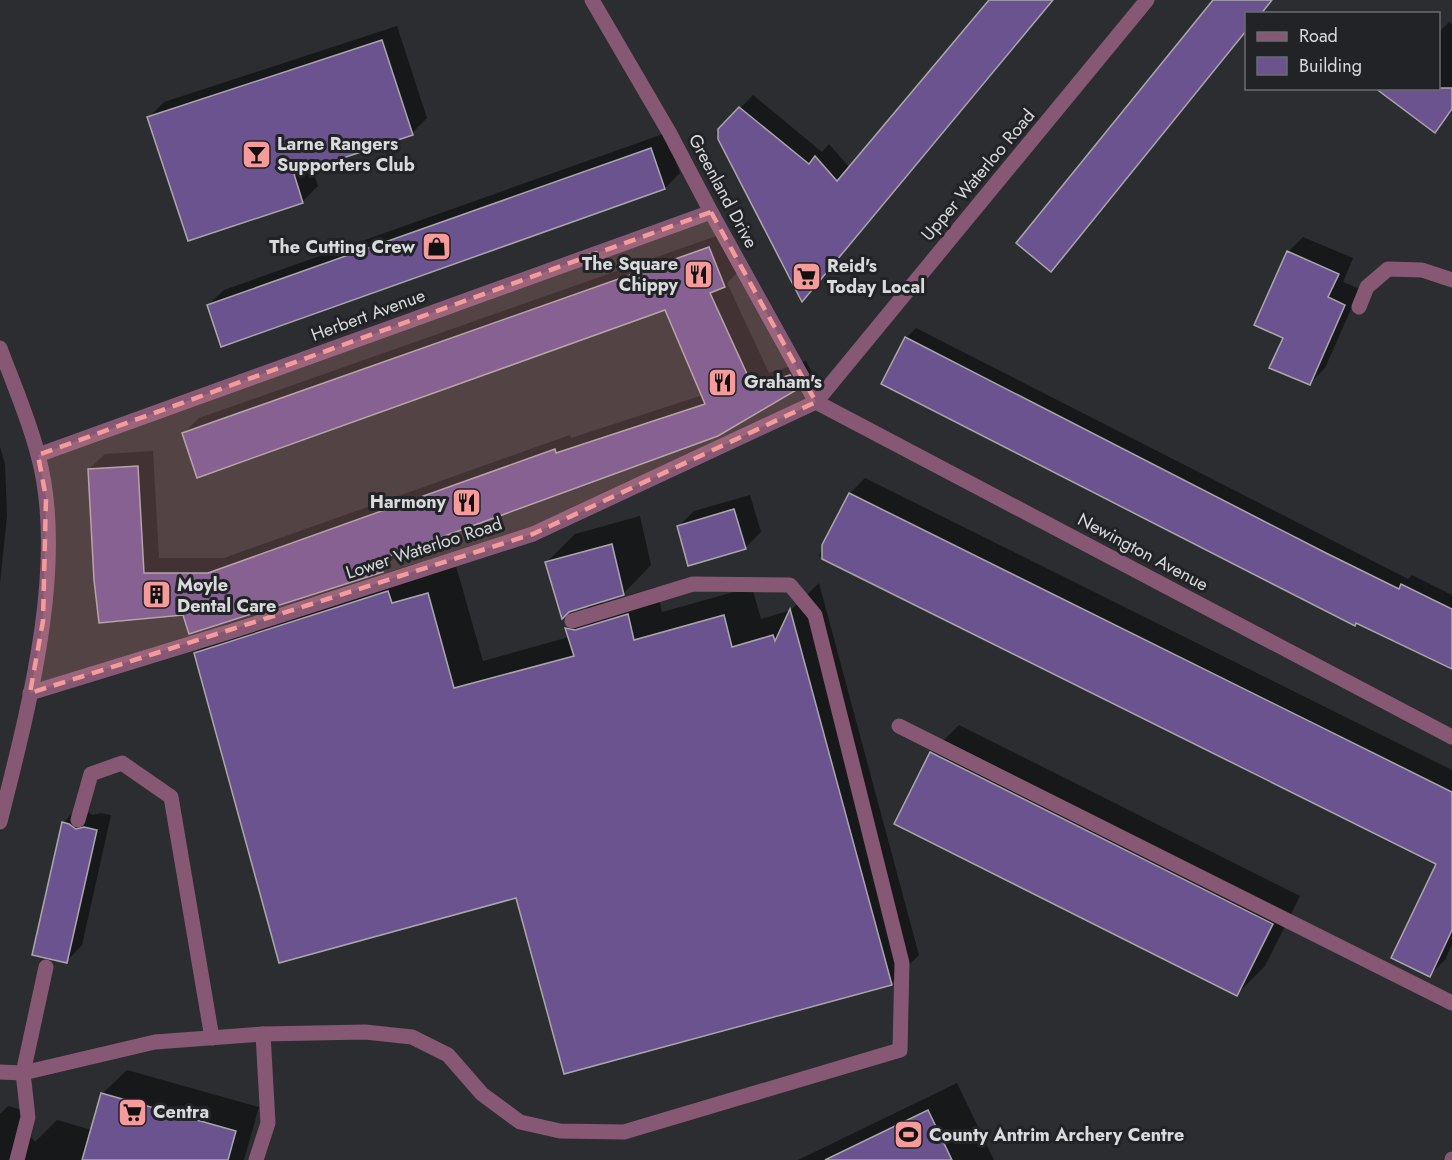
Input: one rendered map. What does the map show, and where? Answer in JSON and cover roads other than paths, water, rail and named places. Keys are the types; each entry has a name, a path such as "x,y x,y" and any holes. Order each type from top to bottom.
{"street":[{"name":"Greenland Drive","path":"592,0 664,122 816,402"},
{"name":"Upper Waterloo Road","path":"816,402 1147,0"},
{"name":"Herbert Avenue","path":"38,455 711,212"},
{"path":"1359,307 1367,287 1388,269 1422,270 1452,280"},
{"path":"0,348 38,455 46,498 48,547 43,621 30,693 0,822"},
{"name":"Lower Waterloo Road","path":"30,693 218,636 532,534 816,402"},
{"name":"Newington Avenue","path":"816,402 1452,737"},
{"path":"0,1072 23,1073 155,1042 263,1034 365,1032 412,1037 448,1055 482,1094 520,1122 560,1131 624,1132 900,1050 902,963 815,615 790,585 693,584 572,621"},
{"path":"899,726 1452,1003"},
{"path":"78,820 91,774 122,763 171,797 212,1038"},
{"path":"18,1160 28,1117 23,1073 46,967"},
{"path":"256,1160 268,1123 263,1034"}],"place":[{"name":"Larne Rangers Supporters Club","path":"256,154"},
{"name":"The Cutting Crew","path":"436,247"},
{"name":"The Square Chippy","path":"699,274"},
{"name":"Reid's Today Local","path":"806,276"},
{"name":"Graham's","path":"723,382"},
{"name":"Harmony","path":"467,502"},
{"name":"Moyle Dental Care","path":"156,595"},
{"name":"Centra","path":"132,1112"},
{"name":"County Antrim Archery Centre","path":"908,1135"}]}
